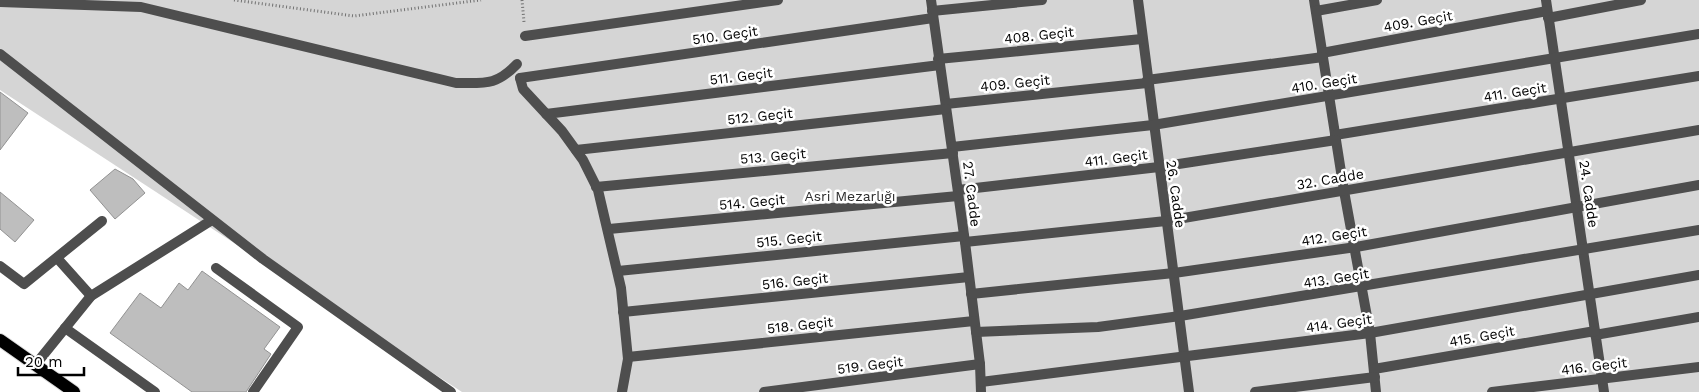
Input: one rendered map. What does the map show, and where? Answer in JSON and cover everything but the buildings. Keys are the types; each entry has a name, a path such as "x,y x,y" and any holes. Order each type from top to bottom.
{"main road":[{"path":"0,340 74,392"}],"street":[{"path":"524,36 778,0"},
{"name":"27. Cadde","path":"930,0 969,276 981,387"},
{"name":"510. Geçit","path":"546,114 523,89 520,78 1042,0"},
{"name":"26. Cadde","path":"1138,0 1147,82 1189,392"},
{"path":"1376,392 1370,332 1335,138 1315,5 1377,0"},
{"name":"24. Cadde","path":"1546,0 1604,392"},
{"name":"409. Geçit","path":"946,106 1147,82 1323,55 1548,14 1641,0"},
{"path":"0,2 141,7 456,83 491,83 505,76 517,64"},
{"name":"410. Geçit","path":"952,150 1153,125 1699,34"},
{"name":"408. Geçit","path":"939,62 1142,39"},
{"path":"0,54 263,259 452,392"},
{"name":"511. Geçit","path":"546,114 939,62"},
{"name":"411. Geçit","path":"958,193 1159,167 1699,76"},
{"name":"512. Geçit","path":"576,150 946,106"},
{"path":"546,114 576,150 596,187 609,229 618,271 628,357 622,392"},
{"name":"32. Cadde","path":"964,239 1166,222 1569,150 1699,130"},
{"name":"513. Geçit","path":"596,187 952,150"},
{"name":"412. Geçit","path":"971,294 1174,273 1356,247 1699,185"},
{"name":"514. Geçit","path":"609,229 958,193"},
{"path":"36,364 91,296 212,220"},
{"path":"0,266 24,284 102,221"},
{"name":"413. Geçit","path":"976,332 1098,327 1180,316 1363,288 1699,230"},
{"name":"515. Geçit","path":"618,271 964,239"},
{"path":"57,258 91,296"},
{"path":"216,268 298,327 253,392"},
{"name":"414. Geçit","path":"981,387 1370,332 1699,275"},
{"name":"516. Geçit","path":"623,312 969,276"},
{"name":"415. Geçit","path":"1255,392 1374,373 1595,333 1699,317"},
{"name":"518. Geçit","path":"628,357 974,321"},
{"path":"65,328 155,392"},
{"name":"519. Geçit","path":"764,392 980,364"},
{"name":"416. Geçit","path":"1492,392 1699,367"}],"path":[{"path":"234,0 354,16 481,0"}],"green space":[{"name":"Asri Mezarlığı","path":"0,0 1699,0 1699,392 462,392 0,90"}]}
